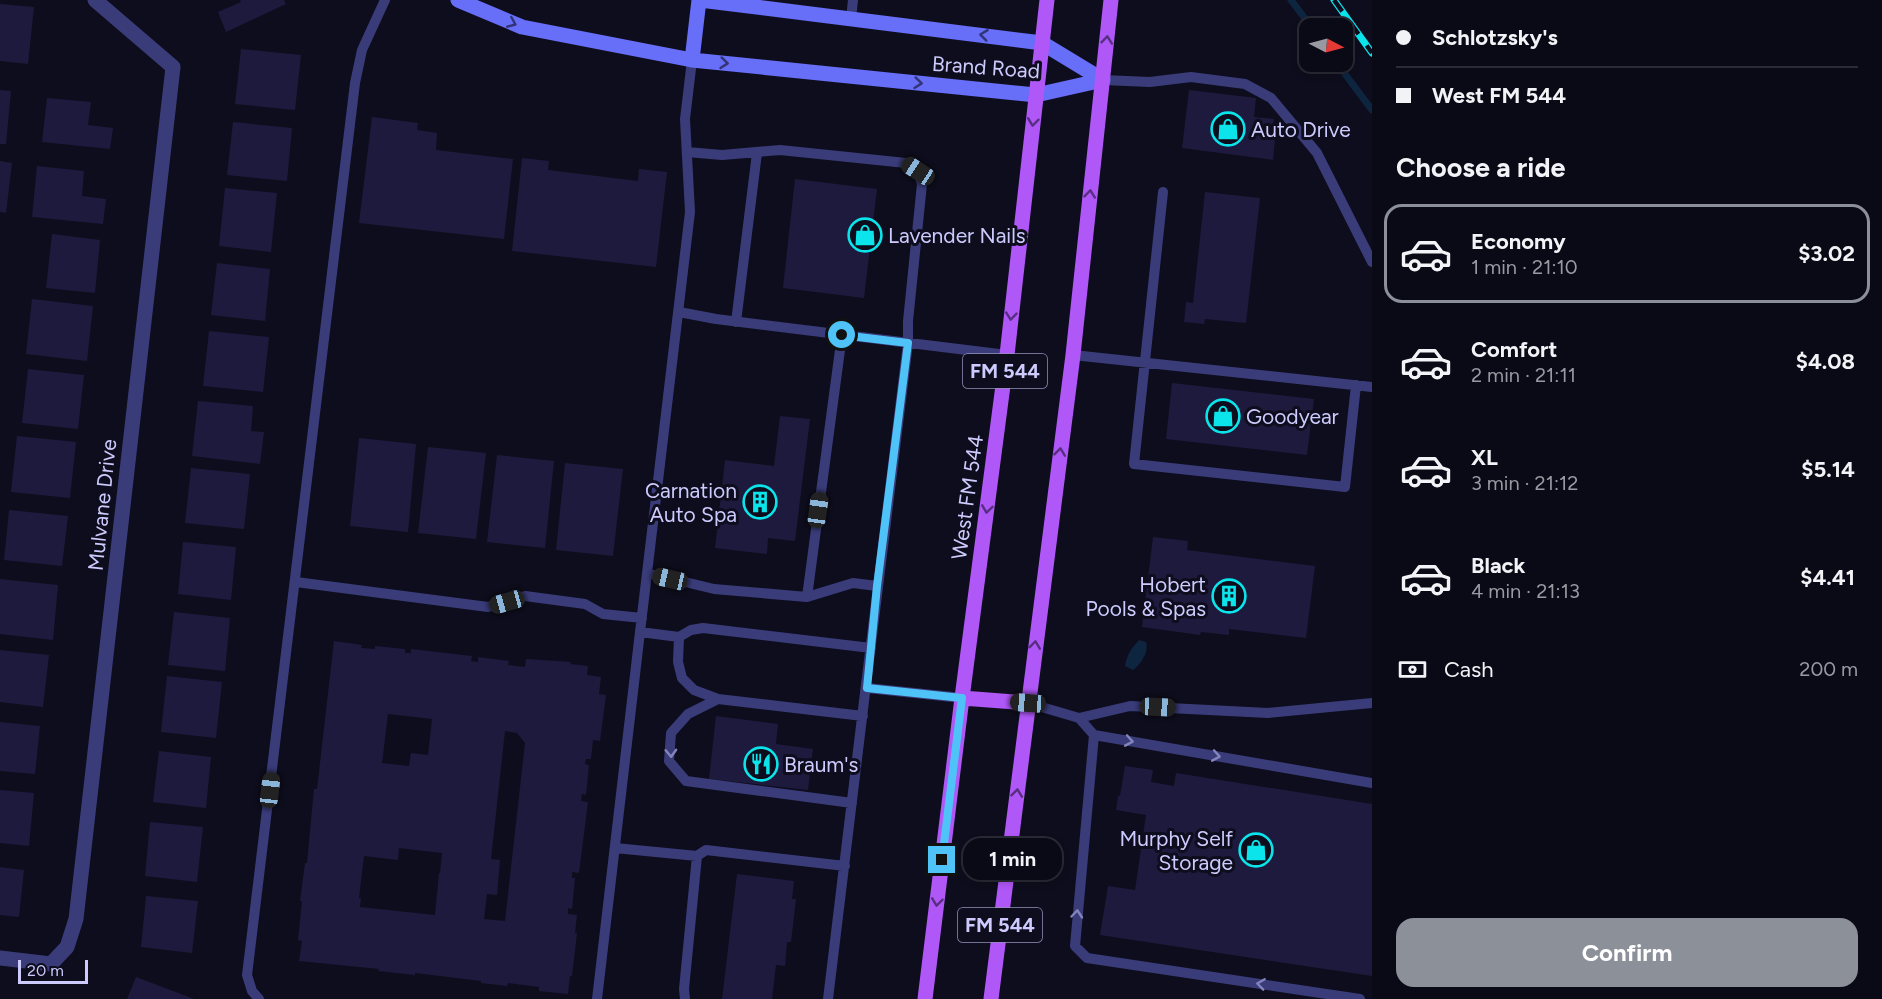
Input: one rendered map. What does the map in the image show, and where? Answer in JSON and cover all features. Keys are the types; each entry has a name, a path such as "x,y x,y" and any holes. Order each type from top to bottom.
{"main road":[{"name":"Brand Road","path":"458,0 522,27 692,60 1036,95 1103,80"},
{"name":"Brand Road","path":"699,0 1042,43 1103,80"},
{"path":"692,60 699,0"},
{"name":"West FM 544","path":"925,999 1007,355 1047,0"},
{"name":"FM 544","path":"991,999 1073,355 1111,0"},
{"path":"962,698 1028,703"}],"street":[{"name":"Mulvane Drive","path":"0,958 51,964 67,947 76,919 173,67 95,0"}],"lane":[{"path":"259,999 252,991 247,975 355,83 362,50 385,0"},
{"path":"851,19 853,0"},
{"path":"597,999 690,212 686,119 692,60"},
{"path":"1103,80 1150,82 1191,77 1245,84 1271,98 1317,153 1372,262"},
{"path":"687,152 722,155 780,150 895,162 906,164 918,171 922,184 908,321 908,343 828,999"},
{"path":"736,322 757,153"},
{"path":"1163,192 1134,464 1345,487 1356,385"},
{"path":"679,312 736,322 1007,355"},
{"path":"807,597 842,335"},
{"path":"1073,355 1372,387"},
{"path":"648,573 714,589 807,597 853,583 877,586"},
{"path":"296,582 488,607 525,596 585,604 603,614 642,618"},
{"path":"640,632 679,637 691,630 703,628 871,648"},
{"path":"679,637 678,662 682,678 694,690 718,699 863,716"},
{"path":"867,688 962,698"},
{"path":"718,699 688,714 671,734 669,761 686,781 852,803"},
{"path":"1028,703 1079,718 1130,706 1268,713 1372,703"},
{"path":"1079,718 1094,735 1372,783"},
{"path":"1094,735 1075,946 1087,958 1360,999"},
{"path":"615,848 697,856 706,850 845,866"},
{"path":"685,999 684,989 697,856"}],"water":[{"path":"1139,640 1146,642 1147,646 1141,661 1133,670 1125,666 1130,652"}],"building":[{"path":"240,0 284,0 286,4 226,32 218,12 241,2"},
{"path":"0,4 34,7 28,64 0,61"},
{"path":"241,49 301,55 295,110 235,104"},
{"path":"0,90 11,91 6,144 0,144"},
{"name":"Auto Drive","path":"1189,90 1256,98 1254,117 1274,119 1271,138 1275,139 1273,160 1182,148"},
{"path":"47,98 91,102 88,125 113,128 110,149 42,142"},
{"path":"372,117 418,123 417,130 437,133 436,150 513,159 504,239 359,223"},
{"path":"233,122 292,128 287,181 227,175"},
{"path":"522,158 549,161 548,170 638,181 639,169 667,172 656,267 512,251"},
{"path":"0,161 12,163 6,213 0,212"},
{"path":"37,166 84,171 82,196 106,199 103,224 32,217"},
{"path":"795,179 877,189 864,298 783,288"},
{"path":"225,188 277,193 271,252 219,246"},
{"path":"1205,192 1260,198 1246,323 1205,319 1204,324 1184,322 1186,302 1193,303"},
{"path":"52,234 100,240 95,293 46,288"},
{"path":"217,263 270,269 265,321 211,315"},
{"path":"32,299 93,306 87,361 26,354"},
{"path":"209,331 269,337 263,392 203,386"},
{"path":"28,369 84,375 78,429 22,423"},
{"path":"1172,383 1314,399 1307,455 1166,439"},
{"path":"198,401 253,406 251,431 264,432 260,464 192,456"},
{"name":"Carnation Auto Spa","path":"780,416 810,419 795,541 768,538 767,554 715,548 725,460 774,466"},
{"path":"17,436 76,442 70,498 11,492"},
{"path":"359,438 416,444 408,532 350,526"},
{"path":"428,447 486,453 476,539 418,533"},
{"path":"497,455 554,461 545,548 487,542"},
{"path":"565,463 623,469 613,556 556,550"},
{"path":"191,468 250,474 244,529 185,523"},
{"path":"9,510 68,516 62,566 4,560"},
{"name":"Hobert Pools & Spas","path":"1153,537 1188,541 1187,550 1315,566 1306,638 1229,629 1229,635 1201,632 1200,635 1142,627"},
{"path":"183,542 236,547 231,600 178,594"},
{"path":"0,579 58,585 53,640 0,634"},
{"path":"174,612 230,618 225,671 168,665"},
{"path":"334,641 362,645 361,648 375,649 375,646 405,649 405,653 411,653 411,649 472,656 471,661 478,662 478,657 509,661 508,665 525,667 526,659 571,662 570,664 588,666 587,675 601,677 599,694 606,695 600,741 593,740 591,759 586,759 585,764 589,765 586,795 582,794 581,801 588,802 579,873 572,872 572,878 575,878 572,909 568,908 568,914 577,915 575,933 577,933 568,994 539,991 539,987 508,983 507,986 415,973 415,975 299,961 302,941 298,940 302,901 300,901 305,863 307,863 314,789 317,789","holes":["388,714 432,719 428,755 411,753 409,766 382,763","505,731 517,733 525,743 505,921 484,919 487,894 497,895 500,860 491,859","399,848 442,853 435,915 360,907 364,856 398,860"]},
{"path":"0,650 49,655 43,707 0,702"},
{"path":"167,676 222,682 216,738 161,732"},
{"name":"Braum's","path":"716,716 778,724 776,744 813,749 808,790 709,779"},
{"path":"0,722 40,726 35,774 0,771"},
{"path":"159,751 211,757 206,808 153,802"},
{"name":"Murphy Self Storage","path":"1125,766 1153,770 1151,782 1174,786 1176,773 1372,804 1372,976 1100,935 1108,886 1135,890 1146,815 1116,810"},
{"path":"0,790 34,793 29,846 0,843"},
{"path":"150,822 203,827 197,882 145,876"},
{"path":"0,867 24,870 19,917 0,915"},
{"path":"737,874 794,881 792,899 796,899 791,942 787,942 785,966 776,965 772,999 722,999"},
{"path":"146,896 198,901 192,953 141,947"},
{"path":"136,977 194,999 127,999"}],"waterway":[{"path":"1291,0 1304,18"},
{"path":"1344,72 1372,110"}],"railway":[{"path":"1334,0 1372,53"}],"place":[{"name":"Auto Drive","path":"1228,129"},
{"name":"Lavender Nails","path":"865,235"},
{"name":"Goodyear","path":"1223,416"},
{"name":"Carnation Auto Spa","path":"760,502"},
{"name":"Hobert Pools & Spas","path":"1229,596"},
{"name":"Braum's","path":"761,764"},
{"name":"Murphy Self Storage","path":"1256,850"}],"route":[{"path":"842,335 908,343 877,586 867,688 962,698 942,860"}]}
